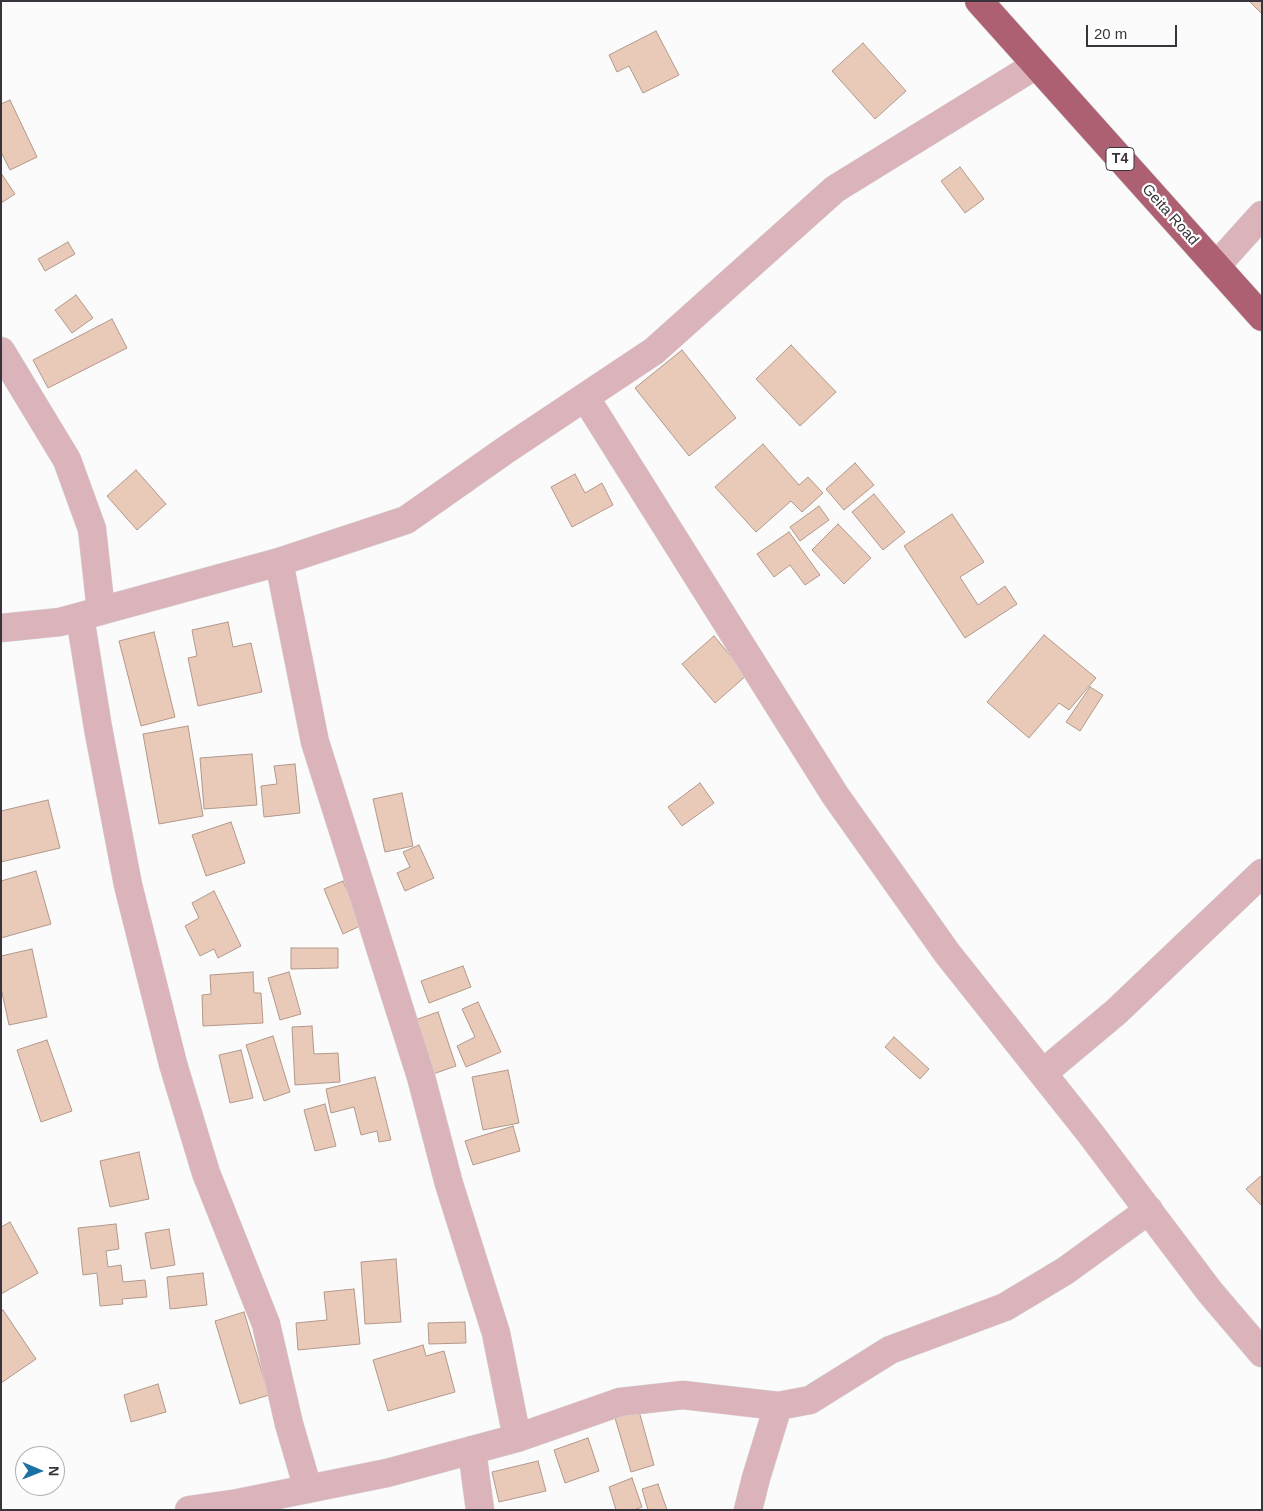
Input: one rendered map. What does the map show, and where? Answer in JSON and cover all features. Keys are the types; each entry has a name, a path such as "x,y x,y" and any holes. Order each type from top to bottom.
{"highway":[{"name":"Geita Road","path":"978,1 1262,316"}],"street":[{"path":"1,628 60,622 91,614 279,562 406,520 654,351 835,189 1036,65"},
{"path":"1216,266 1262,215"},
{"path":"1,351 67,460 92,529 91,614 98,728 128,885 173,1064 206,1173 266,1324 289,1424 308,1489"},
{"path":"586,397 835,795 947,953 1043,1073 1210,1292 1262,1353"},
{"path":"279,562 315,742 421,1078 449,1184 496,1334 517,1438"},
{"path":"1043,1073 1116,1012 1262,873"},
{"path":"201,1509 387,1473 517,1438 620,1402 683,1395 778,1406 810,1400 890,1350 1005,1306 1065,1271 1149,1210"},
{"path":"748,1510 778,1406"},
{"path":"472,1450 480,1510"}],"building":[{"path":"1249,1 1262,1 1262,14"},
{"path":"656,31 679,75 643,93 629,66 617,72 609,55"},
{"path":"863,43 906,91 875,119 832,71"},
{"path":"10,100 37,157 10,170 1,152 1,104"},
{"path":"960,167 984,199 965,213 941,181"},
{"path":"1,173 15,194 1,203"},
{"path":"68,242 75,254 45,271 38,259"},
{"path":"76,295 93,318 72,333 55,310"},
{"path":"112,319 127,348 48,388 33,360"},
{"path":"791,345 836,392 800,426 756,379"},
{"path":"682,350 736,418 689,456 635,388"},
{"path":"763,444 799,485 808,477 823,493 802,512 791,501 756,532 715,487"},
{"path":"855,463 874,485 844,510 826,489"},
{"path":"136,470 166,504 137,530 107,496"},
{"path":"575,474 585,493 602,483 613,505 572,527 551,487"},
{"path":"874,494 905,532 883,550 852,512"},
{"path":"819,506 829,520 800,541 790,527"},
{"path":"952,514 984,562 960,577 978,605 1005,586 1017,604 965,638 904,546"},
{"path":"838,524 871,558 844,584 812,550"},
{"path":"789,532 820,575 805,585 790,565 774,577 757,554"},
{"path":"228,622 233,647 251,643 262,692 198,706 188,658 197,656 192,630"},
{"path":"154,632 175,717 141,726 119,641"},
{"path":"1044,635 1096,678 1069,710 1059,703 1029,738 987,702"},
{"path":"714,636 747,675 715,703 682,664"},
{"path":"1090,687 1103,695 1080,731 1066,722"},
{"path":"188,726 203,816 159,824 143,734"},
{"path":"252,754 257,805 204,809 200,758"},
{"path":"295,764 300,813 264,817 261,786 277,784 274,766"},
{"path":"700,783 714,803 682,826 668,807"},
{"path":"402,793 413,846 385,852 373,799"},
{"path":"48,800 60,848 1,862 1,811"},
{"path":"231,822 245,863 206,876 192,835"},
{"path":"419,845 434,878 405,891 397,873 410,867 403,852"},
{"path":"36,871 51,924 1,938 1,881"},
{"path":"343,881 362,925 343,934 324,889"},
{"path":"214,891 241,946 218,958 214,949 200,956 185,926 199,918 192,903"},
{"path":"291,948 338,948 338,968 291,969"},
{"path":"32,949 47,1017 9,1025 1,988 1,956"},
{"path":"463,966 471,987 429,1003 421,981"},
{"path":"253,972 254,993 261,993 263,1023 203,1026 202,995 211,994 210,975"},
{"path":"289,972 301,1014 280,1020 268,978"},
{"path":"478,1002 501,1052 466,1067 457,1046 475,1037 462,1009"},
{"path":"438,1012 456,1066 433,1074 415,1020"},
{"path":"312,1026 314,1054 338,1053 340,1082 295,1085 292,1027"},
{"path":"273,1036 290,1092 264,1101 246,1045"},
{"path":"894,1037 929,1069 920,1079 885,1047"},
{"path":"47,1040 72,1111 41,1122 17,1050"},
{"path":"241,1050 253,1098 230,1103 219,1055"},
{"path":"508,1070 519,1123 483,1130 472,1077"},
{"path":"375,1077 391,1140 379,1142 377,1131 361,1135 354,1107 331,1113 326,1089"},
{"path":"325,1104 336,1146 315,1151 304,1110"},
{"path":"513,1126 520,1151 473,1165 465,1141"},
{"path":"139,1152 149,1199 110,1207 100,1161"},
{"path":"1262,1175 1262,1206 1246,1189"},
{"path":"10,1222 38,1273 1,1294 1,1227"},
{"path":"116,1224 119,1249 106,1251 108,1267 121,1265 123,1282 145,1280 147,1297 122,1299 123,1304 100,1306 97,1273 83,1275 78,1228"},
{"path":"169,1229 175,1265 151,1269 145,1233"},
{"path":"396,1259 401,1322 365,1324 361,1262"},
{"path":"203,1273 207,1305 170,1309 167,1277"},
{"path":"354,1289 360,1344 298,1350 296,1323 327,1320 324,1292"},
{"path":"3,1310 36,1359 1,1383 1,1311"},
{"path":"244,1312 269,1395 240,1404 215,1321"},
{"path":"465,1322 466,1343 429,1344 428,1323"},
{"path":"423,1345 426,1356 444,1351 455,1392 388,1411 373,1360"},
{"path":"158,1384 166,1412 131,1422 124,1395"},
{"path":"639,1411 654,1465 631,1472 615,1418"},
{"path":"588,1438 599,1471 565,1483 554,1450"},
{"path":"538,1461 546,1491 499,1502 492,1472"},
{"path":"632,1478 642,1507 634,1510 616,1510 609,1487"},
{"path":"658,1484 667,1510 648,1510 642,1489"}]}
